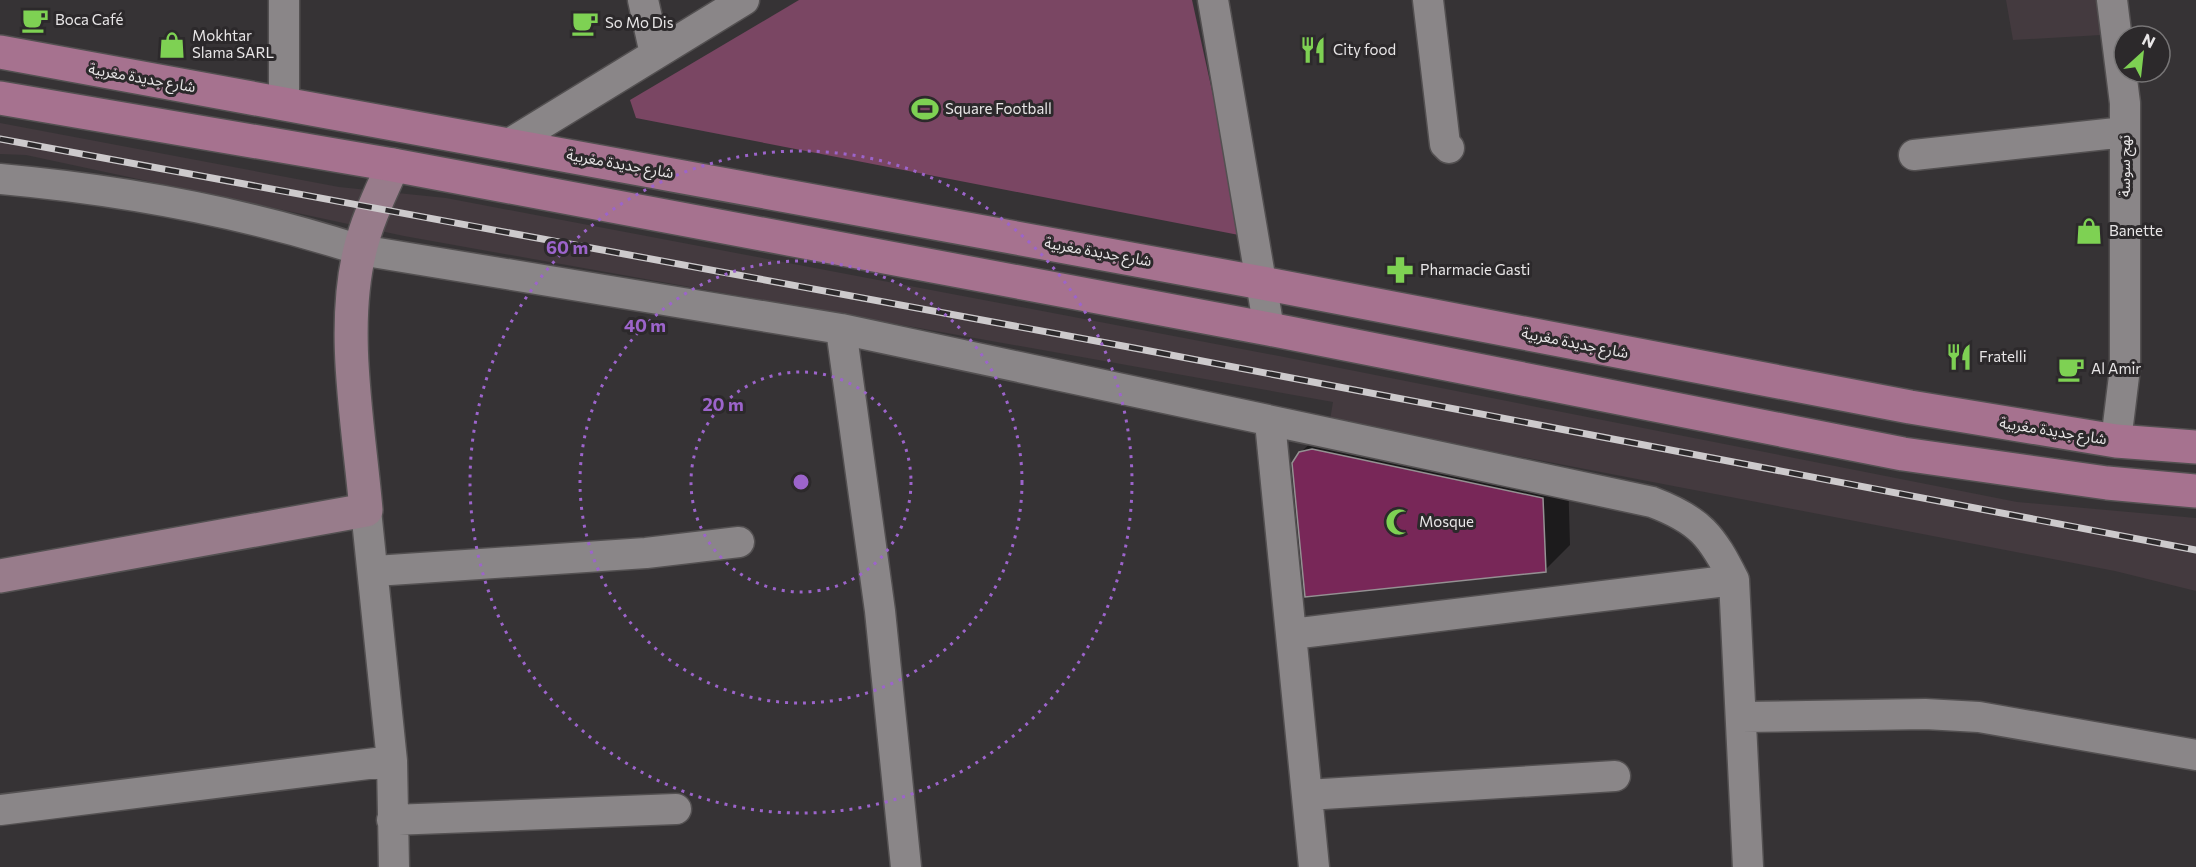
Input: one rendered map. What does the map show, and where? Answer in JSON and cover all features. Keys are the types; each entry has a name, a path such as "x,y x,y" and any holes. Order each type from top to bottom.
{"main road":[{"name":"شارع جديدة مغربية","path":"0,52 1262,283 1910,407 2116,441 2196,447"},
{"path":"0,98 393,165 1269,329 1903,454 2107,483 2196,491"},
{"path":"0,576 366,510 351,330 353,288 360,250 373,209 393,165"}],"street":[{"path":"284,0 284,103"},
{"path":"643,0 655,54"},
{"path":"509,144 744,0"},
{"path":"1213,0 1269,329"},
{"path":"1428,0 1445,144 1449,148"},
{"name":"نهج سوسة","path":"2112,0 2125,103 2125,368 2116,441"},
{"path":"1914,155 2125,132"},
{"path":"0,179 74,186 166,201 295,229 360,250 841,329 1652,502 1677,511 1695,523 1716,543 1734,580 1748,867"},
{"path":"841,329 880,611 906,867"},
{"path":"1270,422 1314,867"},
{"path":"366,510 375,571 392,761 394,867"},
{"path":"375,571 646,553 739,542"},
{"path":"1292,634 1734,580"},
{"path":"1742,717 1925,714 1979,717 2196,755"},
{"path":"0,810 392,761"},
{"path":"1307,795 1615,776"},
{"path":"392,820 676,809"}],"shaded area":[{"name":"Square Football","path":"799,0 1192,0 1244,236 636,118 630,100"},
{"path":"2006,0 2097,0 2101,35 2013,40"},
{"path":"0,123 339,187 446,198 1279,356 2017,502 2196,518 2196,591 2115,571 1330,420 1333,402 404,236 26,155 0,154"}],"building":[{"path":"1312,449 1543,498 1546,572 1305,597 1292,463 1299,452"}],"railway":[{"path":"0,139 1134,348 2196,550"}],"place":[{"name":"Boca Café","path":"35,20"},
{"name":"So Mo Dis","path":"585,23"},
{"name":"Mokhtar Slama SARL","path":"172,45"},
{"name":"City food","path":"1313,50"},
{"name":"Square Football","path":"925,109"},
{"name":"Banette","path":"2089,231"},
{"name":"Pharmacie Gasti","path":"1400,270"},
{"name":"Fratelli","path":"1959,357"},
{"name":"Al Amir","path":"2071,369"},
{"name":"Mosque","path":"1399,522"}]}
